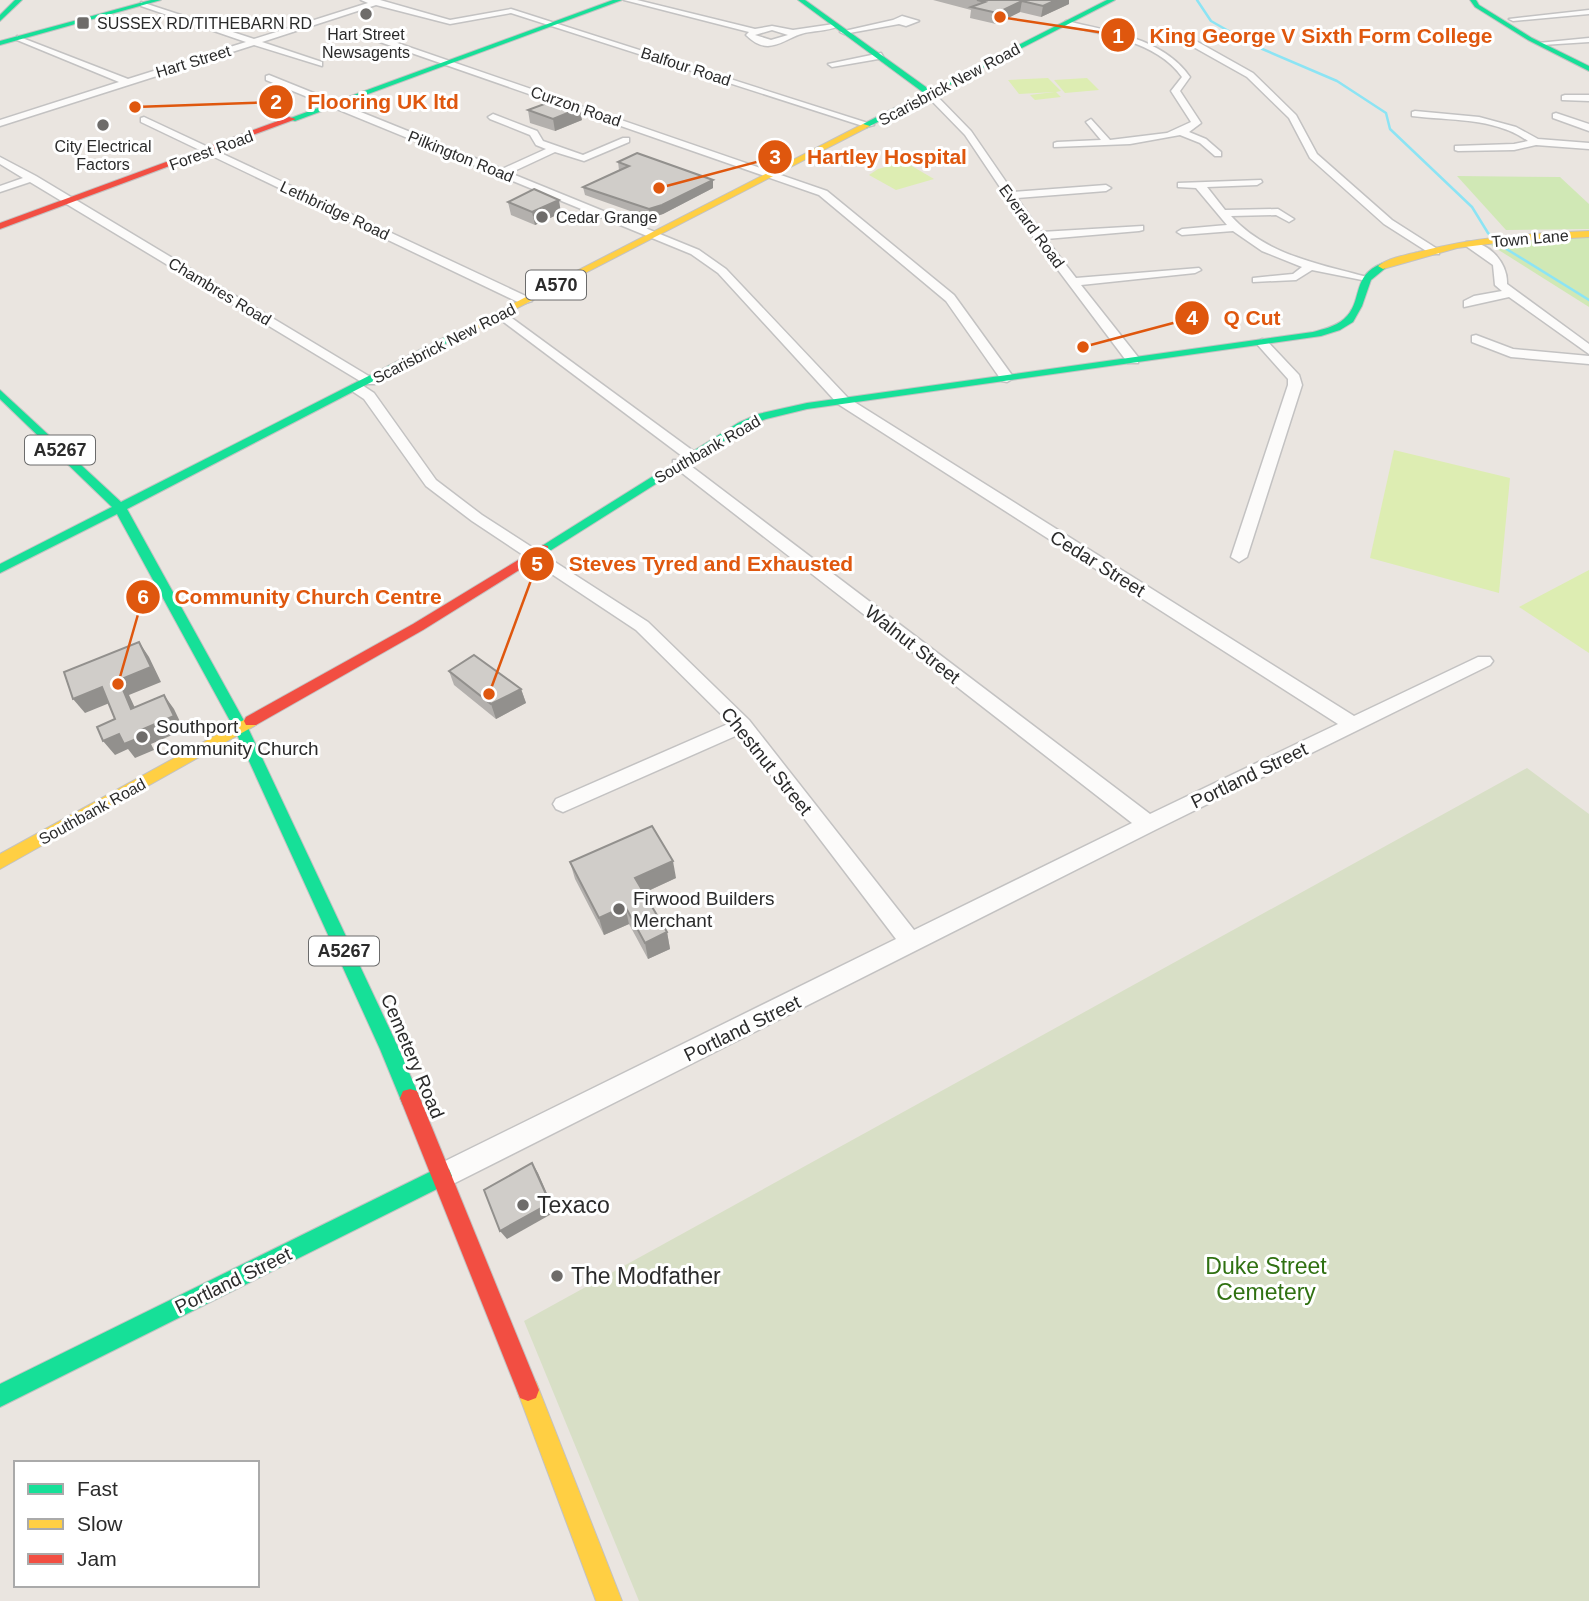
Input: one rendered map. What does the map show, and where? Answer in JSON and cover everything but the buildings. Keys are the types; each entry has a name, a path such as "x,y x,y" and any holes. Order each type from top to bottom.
{"main road":[{"path":"0,19 19,0"},
{"name":"Forest Road","path":"2,224 69,202 619,0"},
{"path":"802,0 930,94"},
{"name":"Scarisbrick New Road","path":"0,569 1112,0"},
{"path":"1473,0 1477,6 1524,35 1589,69"},
{"path":"0,43 151,2"},
{"name":"Town Lane","path":"1486,242 1589,234"},
{"path":"1363,279 1381,267 1486,242"},
{"name":"Southbank Road","path":"0,862 418,627 685,459 762,416 843,401 1262,343 1334,330 1352,317 1363,279"},
{"name":"A5267","path":"0,393 120,508"},
{"name":"Cemetery Road","path":"120,508 241,728 388,1047 528,1388 608,1601"},
{"name":"Portland Street","path":"0,1396 442,1176"}],"street":[{"path":"365,0 375,3"},
{"name":"Hart Street","path":"0,123 386,0"},
{"path":"628,0 755,31 779,29 792,33 898,22"},
{"path":"151,2 319,64"},
{"name":"Balfour Road","path":"375,3 450,22 472,20 498,8 511,11 869,125"},
{"path":"1513,19 1589,12"},
{"path":"1057,145 1154,139 1181,132 1196,122 1175,91 1186,76 1185,73 1139,43 1066,23"},
{"path":"755,31 750,35 751,38 767,42 788,40 792,33"},
{"path":"20,38 127,82"},
{"name":"Curzon Road","path":"380,39 822,193 950,298 1007,378"},
{"path":"1542,43 1589,40"},
{"path":"1193,43 1250,75 1293,117 1313,156 1381,217 1435,252"},
{"path":"832,64 881,56"},
{"name":"Pilkington Road","path":"269,78 695,252 722,271 843,401"},
{"name":"Everard Road","path":"930,94 968,133 1038,236 1133,360"},
{"path":"1564,98 1589,98"},
{"path":"1415,114 1473,118 1513,128 1536,142"},
{"path":"1556,116 1576,121 1589,128"},
{"path":"493,117 534,133 539,143 584,158 626,140"},
{"name":"Lethbridge Road","path":"144,120 526,301"},
{"path":"1091,122 1107,142"},
{"path":"1181,132 1203,141 1218,154"},
{"path":"1458,148 1514,147 1536,142 1589,146"},
{"path":"502,173 554,149"},
{"name":"Chambres Road","path":"0,160 364,384 369,396 431,483 477,518 533,553"},
{"path":"0,189 32,178"},
{"path":"1182,185 1257,182"},
{"path":"1199,184 1235,228 1257,245 1310,266 1363,279"},
{"path":"1009,195 1106,188"},
{"path":"1224,213 1278,212 1289,219"},
{"path":"1038,236 1139,228"},
{"path":"1181,232 1235,228"},
{"path":"1486,242 1504,271 1501,285 1589,350"},
{"path":"1257,280 1296,277 1310,266"},
{"path":"1073,282 1195,270"},
{"path":"1468,304 1478,299 1511,293"},
{"name":"Walnut Street","path":"501,314 1148,824"},
{"path":"1476,340 1511,353 1589,360"},
{"path":"1239,557 1295,384 1294,378 1262,343"},
{"name":"Cedar Street","path":"843,401 1352,724"},
{"name":"Chestnut Street","path":"533,553 642,626 743,725 911,943"},
{"name":"Portland Street","path":"442,1176 1148,824 1483,662"},
{"path":"563,804 743,725"}],"green space":[{"path":"1048,78 1061,91 1056,92 1061,97 1035,100 1030,95 1054,92 1019,94 1008,80"},
{"path":"1087,78 1099,90 1065,93 1054,80"},
{"path":"905,162 934,179 896,190 869,175 878,169"},
{"path":"1457,176 1560,177 1589,204 1589,229 1506,230"},
{"path":"1589,237 1589,307 1486,242"},
{"path":"1394,450 1510,478 1499,593 1370,558"},
{"path":"1589,570 1589,653 1519,607"},
{"name":"Duke Street Cemetery","path":"1527,768 1589,814 1589,1601 639,1601 524,1321"}],"waterway":[{"path":"1197,0 1211,21 1253,45 1337,81 1386,113 1390,129 1472,207 1488,233 1500,245 1589,300"}],"traffic: fast":[{"path":"0,19 19,0"},
{"path":"0,43 158,0"},
{"path":"292,119 619,0"},
{"path":"801,0 930,94"},
{"path":"866,126 1112,0"},
{"path":"1473,0 1477,6 1530,39 1589,69"},
{"path":"543,549 742,425 762,416 807,406 1313,335 1337,328 1349,320 1358,306 1367,278 1383,266"},
{"path":"0,569 461,333"},
{"path":"0,393 120,508 241,728 410,1098"},
{"path":"0,1396 442,1176"}],"traffic: slow":[{"path":"461,333 866,126"},
{"path":"1383,266 1431,251 1484,241 1589,234"},
{"path":"0,862 251,721"},
{"path":"528,1390 609,1601"}],"traffic: jam":[{"path":"0,226 292,119"},
{"path":"251,721 418,627 543,549"},
{"path":"410,1098 528,1390"}],"place":[{"name":"Hart Street Newsagents","path":"366,14"},
{"name":"King George V Sixth Form College","path":"1000,17"},
{"name":"SUSSEX RD/TITHEBARN RD","path":"83,23"},
{"name":"Flooring UK ltd","path":"135,107"},
{"name":"City Electrical Factors","path":"103,125"},
{"name":"Hartley Hospital","path":"659,188"},
{"name":"Cedar Grange","path":"542,217"},
{"name":"Q Cut","path":"1083,347"},
{"name":"Community Church Centre","path":"118,684"},
{"name":"Steves Tyred and Exhausted","path":"489,694"},
{"name":"Southport Community Church","path":"142,737"},
{"name":"Firwood Builders Merchant","path":"619,909"},
{"name":"Texaco","path":"523,1205"},
{"name":"The Modfather","path":"557,1276"}]}
